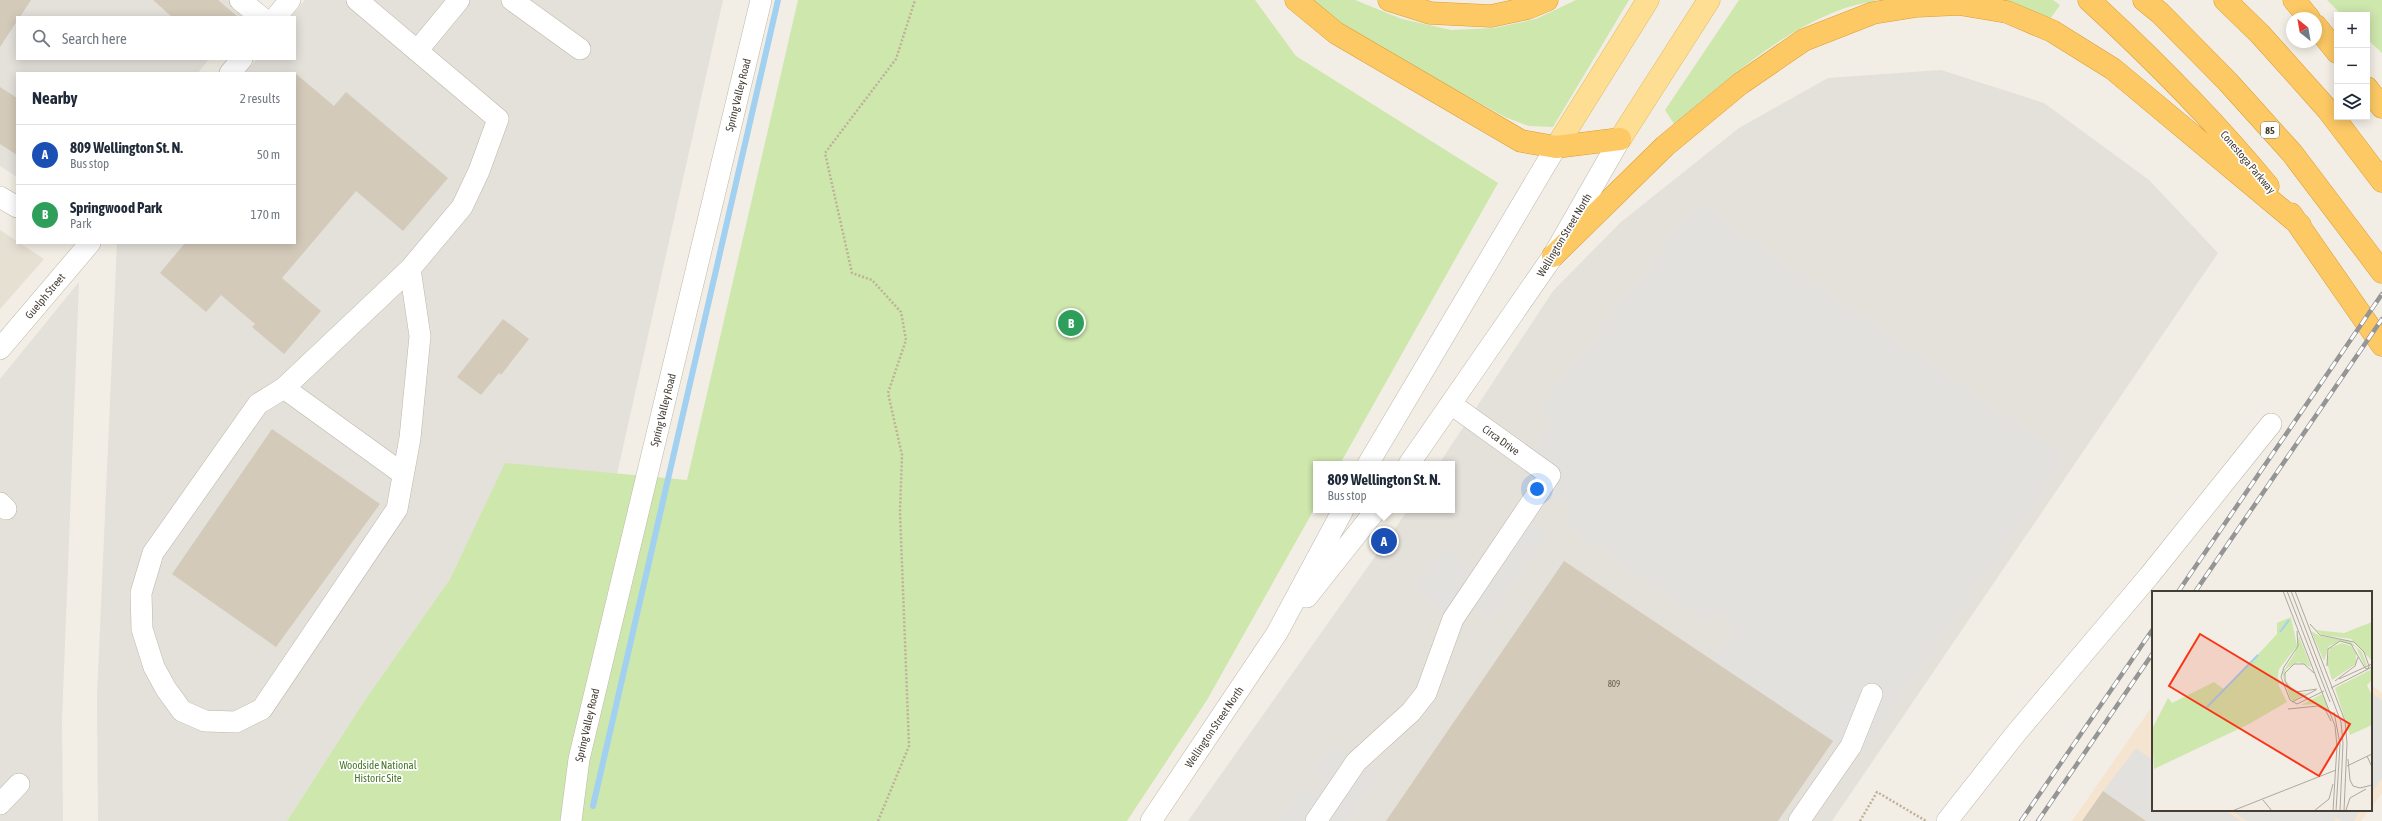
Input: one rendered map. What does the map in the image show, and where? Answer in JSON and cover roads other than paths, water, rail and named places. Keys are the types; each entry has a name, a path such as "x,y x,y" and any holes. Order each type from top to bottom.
{"highway":[{"path":"1296,0 1336,33 1521,141 1556,147 1620,139"},
{"path":"1389,0 1430,13 1491,16 1528,8 1547,0"},
{"name":"Conestoga Parkway","path":"2089,0 2143,50 2223,131 2300,225 2382,345"},
{"name":"85","path":"2144,0 2160,13 2228,82 2292,153 2382,272"},
{"path":"2225,0 2260,34 2328,110 2382,182"},
{"path":"2294,0 2304,12"},
{"path":"1553,256 1665,146 1740,84 1804,40 1873,13 1924,6 1959,4 2007,12 2052,30 2113,69 2300,225"},
{"path":"2322,33 2334,48"},
{"path":"2370,92 2382,107"}],"main road":[{"path":"1556,147 1648,0"},
{"name":"Wellington Street North","path":"1620,139 1709,0"}],"street":[{"path":"240,0 261,16"},
{"path":"277,16 290,0"},
{"path":"357,0 498,119 479,171 462,207 410,270 284,388 258,404 153,553 141,593 142,629 154,667 166,689 182,711 205,722 236,722 262,709 397,509 410,438 420,336 410,270"},
{"path":"417,51 459,0"},
{"path":"512,0 537,7 580,49"},
{"name":"Spring Valley Road","path":"571,821 579,759 761,0"},
{"path":"231,72 241,60"},
{"name":"Wellington Street North","path":"1411,461 1553,256 1620,139"},
{"path":"1370,461 1556,147"},
{"path":"0,197 16,206"},
{"name":"Guelph Street","path":"0,349 83,245"},
{"path":"284,388 403,474"},
{"name":"Circa Drive","path":"1316,821 1356,762 1411,712 1426,693 1452,619 1550,475 1451,404"},
{"path":"1947,821 2017,732 2149,576 2271,424"},
{"name":"Wellington Street North","path":"1277,633 1341,513"},
{"name":"Wellington Street North","path":"1151,821 1277,633 1374,513"},
{"path":"1799,821 1851,746 1872,694"},
{"path":"0,804 19,784"}],"waterway":[{"path":"593,806 778,0"}],"railway":[{"path":"2179,591 2382,294"},
{"path":"2196,591 2382,319"},
{"path":"2021,821 2152,630"},
{"path":"2038,821 2152,654"}],"place":[{"name":"Springwood Park","path":"1071,323"},
{"name":"809 Wellington St. N.","path":"1384,541"}],"park label":[{"name":"Woodside National Historic Site","path":"378,771"}]}
